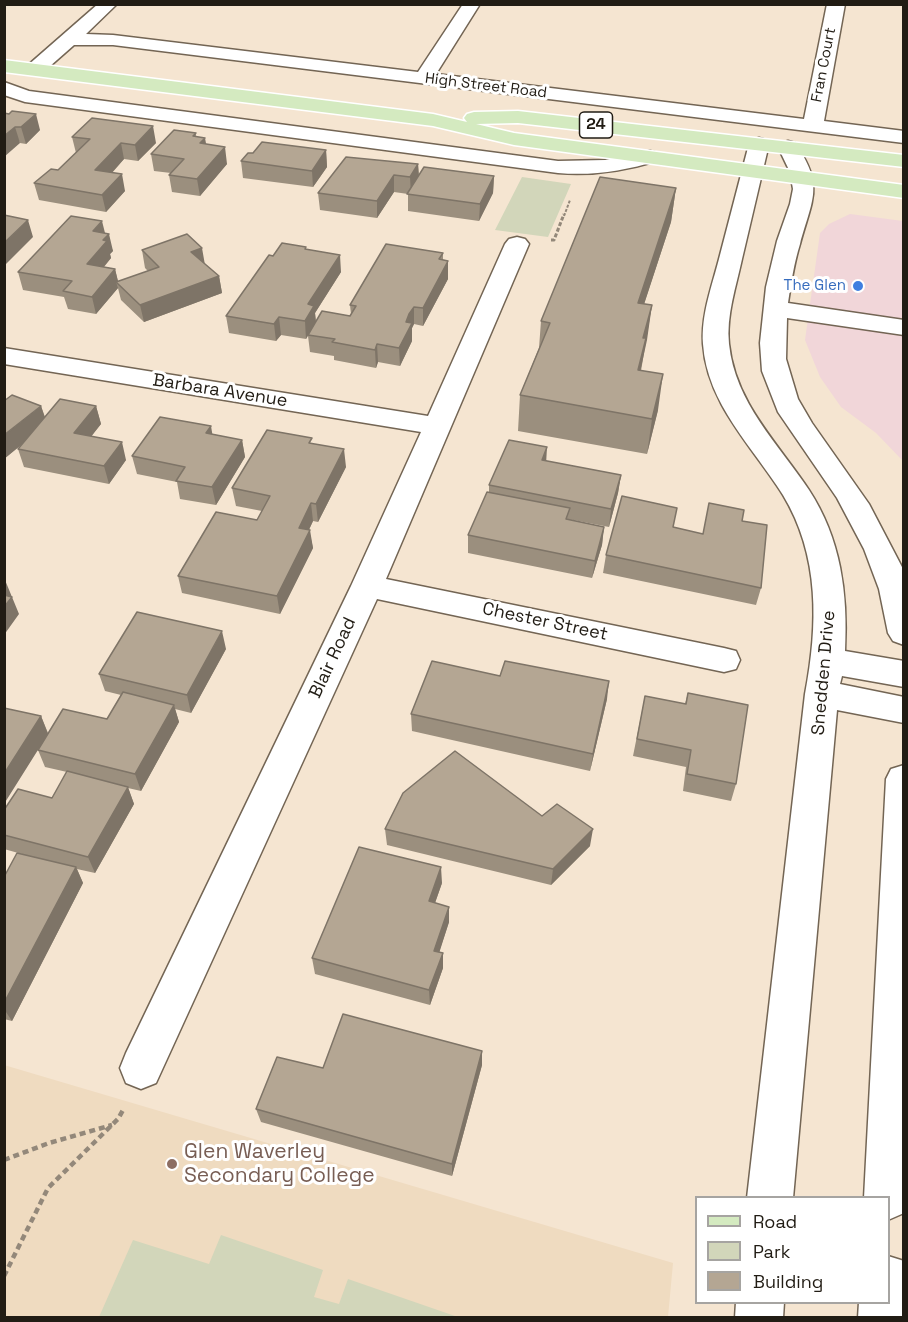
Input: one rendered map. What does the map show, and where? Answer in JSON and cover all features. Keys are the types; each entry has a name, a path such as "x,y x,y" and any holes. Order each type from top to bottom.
{"main road":[{"name":"High Street Road","path":"7,69 34,70 433,120 514,140 903,192"},
{"name":"High Street Road","path":"433,120 518,117 903,161"}],"street":[{"path":"34,70 109,4"},
{"path":"423,79 472,4"},
{"name":"Fran Court","path":"813,126 836,4"},
{"name":"High Street Road","path":"69,39 113,40 903,137"},
{"name":"High Street Road","path":"4,88 25,96 558,167 613,166 651,157"},
{"name":"Snedden Drive","path":"759,144 718,309 714,347 718,366 734,403 756,440 799,499 818,537 824,556 831,603 770,1196"},
{"path":"788,147 803,178 804,201 788,243 771,346 775,372 782,393 810,440 863,515 875,536 895,586 903,633"},
{"name":"Blair Road","path":"141,1068 367,586 517,244"},
{"path":"777,309 903,328"},
{"name":"Barbara Avenue","path":"4,356 436,426"},
{"name":"Chester Street","path":"367,586 724,660"},
{"path":"825,678 903,674"},
{"path":"825,678 903,710"},
{"path":"887,1196 903,779"}],"path":[{"path":"517,244 554,240 573,192"},
{"path":"4,1276 48,1188 118,1119 141,1068"},
{"path":"4,1160 49,1143 112,1125"}],"shaded area":[{"name":"The Glen","path":"850,214 903,221 903,461 876,433 841,407 820,377 805,340 820,233 829,224"},
{"name":"Glen Waverley Secondary College","path":"4,1065 673,1263 668,1317 5,1317"}],"green space":[{"path":"522,177 571,184 548,237 495,230"},
{"path":"221,1235 323,1270 314,1297 339,1304 348,1279 455,1317 99,1317 133,1240 209,1264"}],"building":[{"path":"12,111 36,114 21,127 15,127 4,136 4,113 9,114"},
{"path":"92,118 153,126 135,145 121,143 95,170 122,174 102,195 34,183 51,169 58,170 90,139 72,137"},
{"path":"174,130 196,133 193,136 205,138 200,143 225,147 197,179 169,175 184,159 151,154"},
{"path":"262,142 326,150 312,171 241,161 248,153 253,153"},
{"path":"346,157 418,164 410,177 394,175 377,201 318,193"},
{"path":"424,167 494,176 480,204 407,194"},
{"path":"600,177 676,188 638,303 652,305 643,338 646,338 638,370 663,374 652,419 520,395 550,323 541,321"},
{"path":"4,215 28,220 4,243"},
{"path":"71,216 102,221 93,231 109,234 103,240 107,241 87,264 115,269 92,297 63,291 72,281 18,272"},
{"path":"187,234 202,248 191,252 219,276 140,305 116,282 159,267 142,250"},
{"path":"282,243 340,255 308,304 314,306 305,321 279,317 274,324 226,316 269,255 273,256"},
{"path":"386,244 443,253 439,259 448,261 423,308 414,307 409,314 406,322 412,323 399,348 377,344 375,350 332,342 335,339 308,335 322,311 350,316 356,306 350,305"},
{"path":"12,395 41,406 4,435 4,401"},
{"path":"60,399 96,406 74,433 122,442 104,466 18,449"},
{"path":"160,417 211,426 206,433 242,440 212,487 176,481 185,467 132,456"},
{"path":"267,430 312,438 309,443 344,449 316,504 311,503 299,528 310,530 277,596 178,576 216,512 257,520 270,496 232,488"},
{"path":"509,440 547,447 542,460 621,475 611,509 489,485"},
{"path":"487,492 570,508 566,519 604,527 595,561 468,535"},
{"path":"622,496 677,508 673,527 703,534 709,503 744,510 742,521 767,525 761,588 606,555"},
{"path":"4,595 12,597 4,607"},
{"path":"137,612 222,631 187,695 99,674"},
{"path":"432,661 500,676 505,661 609,681 593,754 411,714"},
{"path":"123,692 174,705 135,774 38,750 63,709 107,719"},
{"path":"688,693 748,705 736,784 687,774 691,750 637,739 645,696 686,704"},
{"path":"4,708 41,716 4,774"},
{"path":"455,751 542,816 557,804 593,829 553,869 385,829 403,793"},
{"path":"67,771 128,787 88,857 4,835 4,810 18,789 52,798"},
{"path":"359,847 441,867 429,901 449,907 434,951 443,953 429,990 312,958"},
{"path":"17,853 76,867 4,1003 4,877"},
{"path":"343,1014 482,1051 452,1164 256,1109 277,1057 323,1068"}],"place":[{"name":"The Glen","path":"858,286"},
{"name":"Glen Waverley Secondary College","path":"172,1164"}]}
